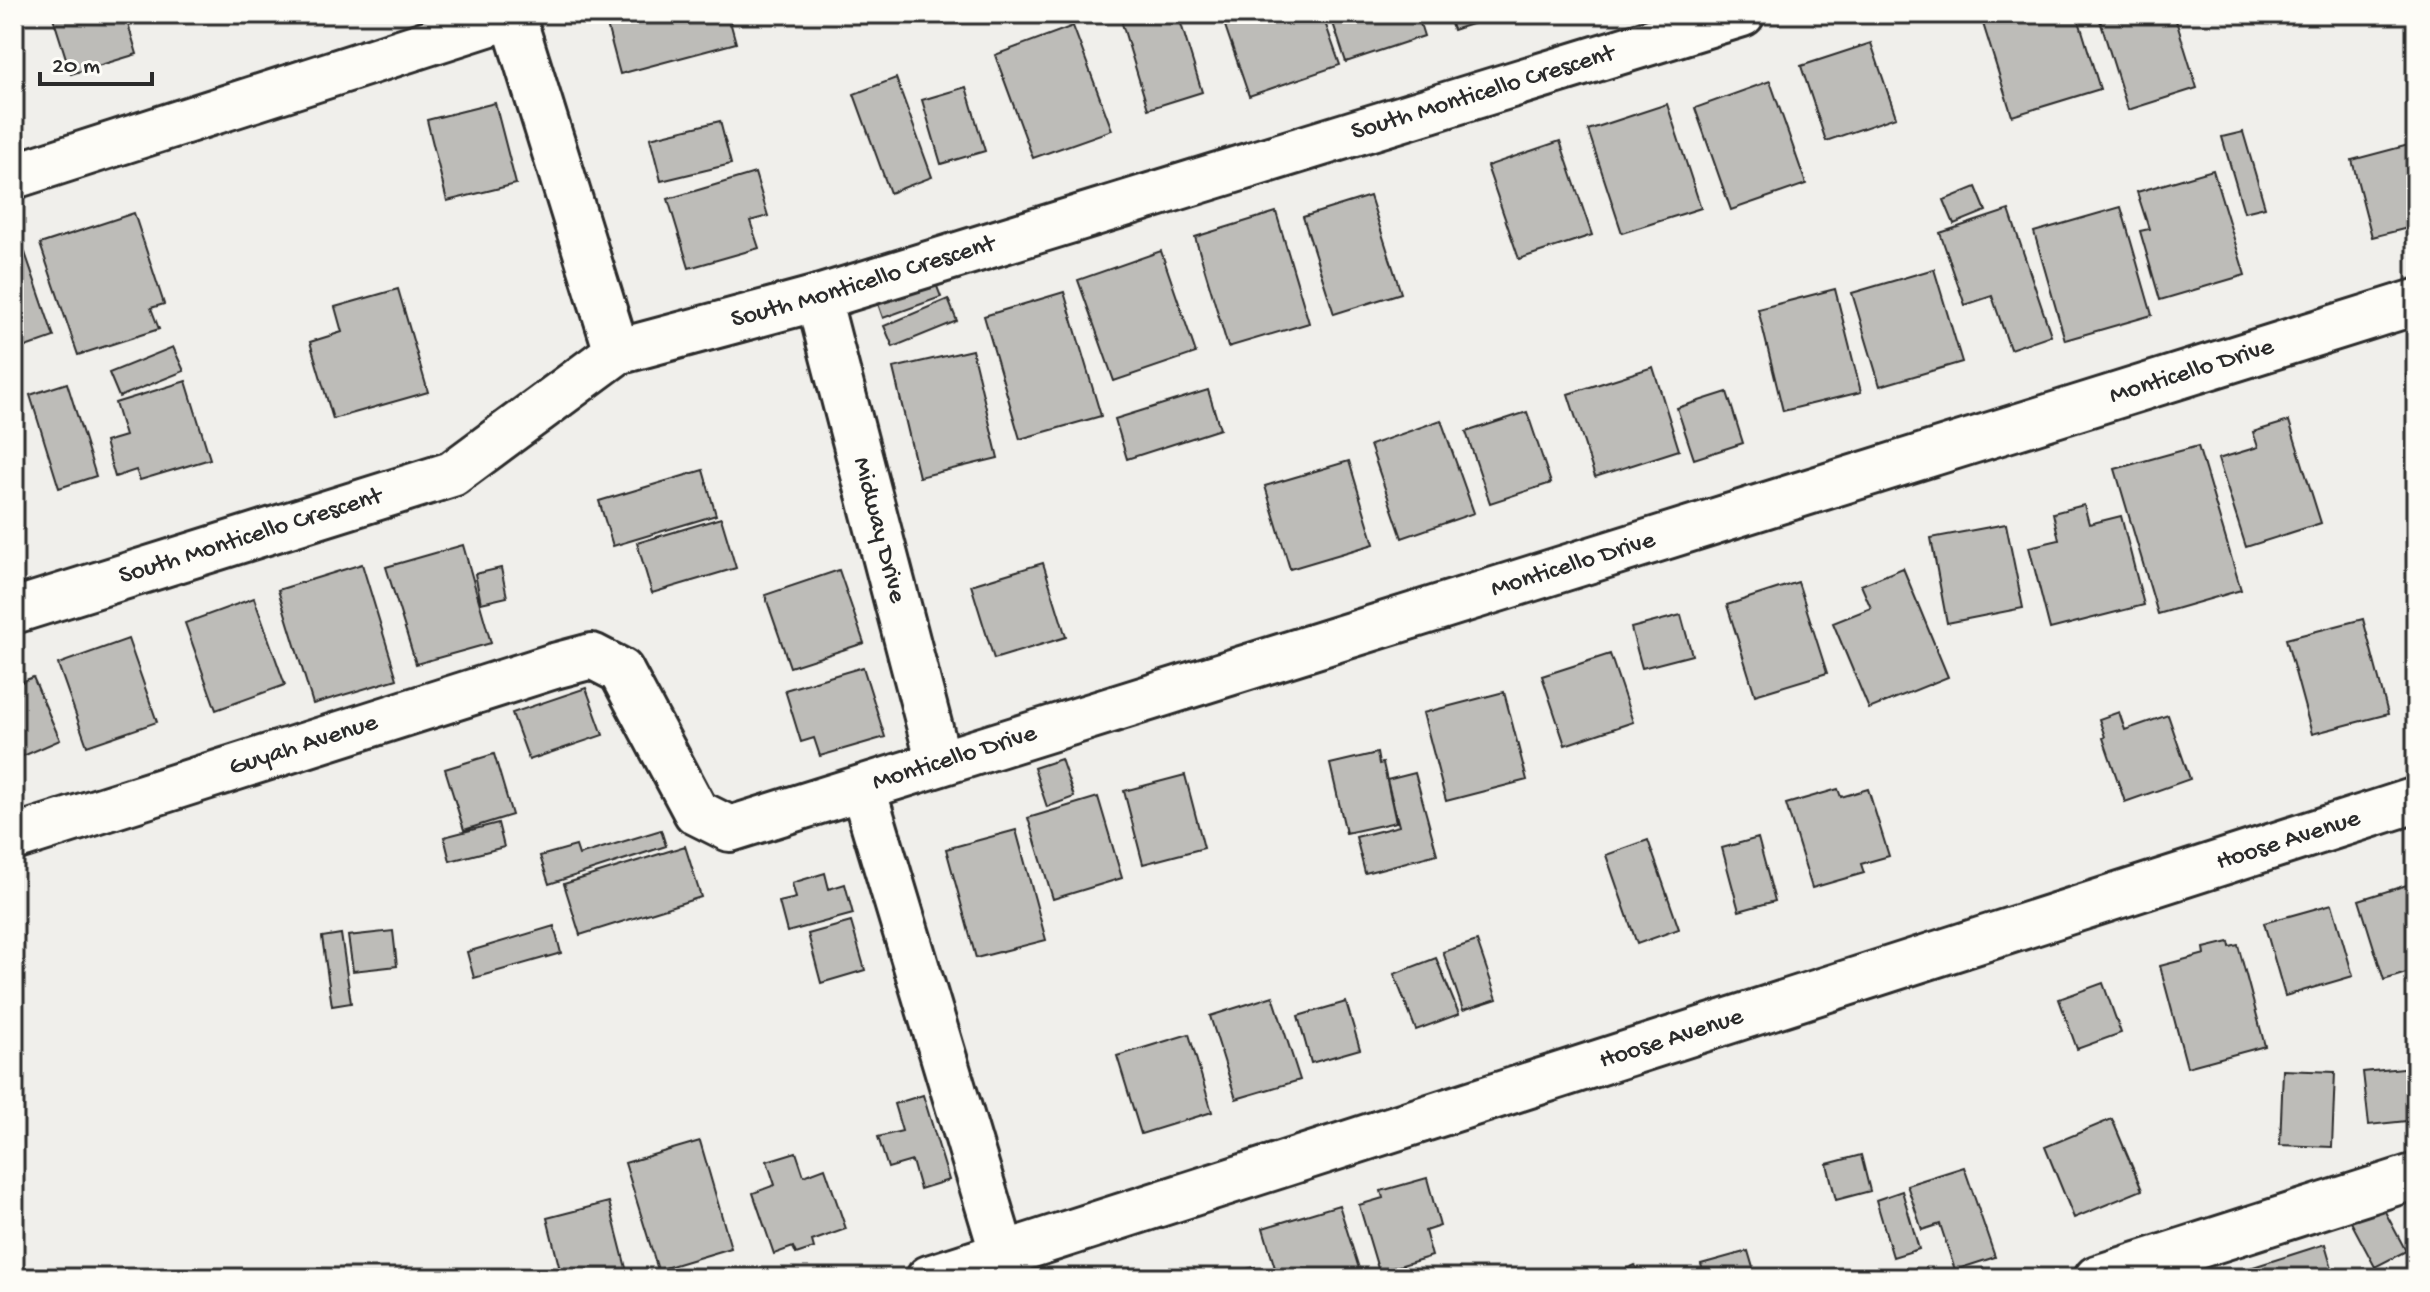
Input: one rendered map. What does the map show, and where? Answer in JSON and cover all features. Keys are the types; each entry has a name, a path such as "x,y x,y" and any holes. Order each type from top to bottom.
{"street":[{"name":"South Monticello Crescent","path":"14,611 452,474 617,352 818,298 1742,14"},
{"path":"14,176 512,15 617,352"},
{"name":"Midway Drive","path":"818,298 939,763"},
{"name":"Monticello Drive","path":"592,656 621,671 696,812 730,829 2416,302"},
{"name":"Guyah Avenue","path":"14,838 539,670 592,656"},
{"path":"863,789 1006,1266"},
{"name":"Hoose Avenue","path":"929,1278 1006,1266 2416,800"},
{"path":"2097,1278 2416,1176"}],"building":[{"path":"52,14 125,14 137,54 71,74"},
{"path":"604,14 728,14 736,43 620,74"},
{"path":"1130,14 1178,14 1202,92 1148,109 1120,17"},
{"path":"1221,14 1322,14 1340,65 1249,96"},
{"path":"1330,14 1417,14 1424,36 1346,62"},
{"path":"1448,14 1503,14 1453,30"},
{"path":"1980,14 2077,14 2100,89 2012,116"},
{"path":"2098,14 2174,14 2197,88 2128,110"},
{"path":"1073,26 1112,130 1033,158 995,55"},
{"path":"1871,43 1896,117 1826,141 1801,66"},
{"path":"896,78 932,177 890,193 854,94"},
{"path":"1770,81 1806,184 1731,210 1695,108"},
{"path":"966,87 985,151 941,164 922,100"},
{"path":"495,103 516,184 447,201 427,120"},
{"path":"1667,104 1701,208 1622,233 1588,130"},
{"path":"720,121 731,164 661,181 650,138"},
{"path":"2243,132 2265,207 2244,212 2222,137"},
{"path":"1560,141 1592,235 1519,259 1487,166"},
{"path":"2416,143 2416,226 2372,237 2352,160"},
{"path":"2213,170 2245,275 2160,300 2140,231 2149,229 2137,192"},
{"path":"755,173 768,216 750,221 759,248 689,268 668,199"},
{"path":"1976,187 1986,211 1954,224 1944,200"},
{"path":"1370,196 1401,293 1334,314 1303,217"},
{"path":"2121,207 2152,315 2065,340 2034,232"},
{"path":"2009,210 2051,335 2010,349 1992,296 1965,305 1940,233"},
{"path":"1276,212 1309,323 1228,347 1195,237"},
{"path":"134,213 164,304 151,308 159,329 78,355 40,244"},
{"path":"21,241 54,337 14,351 14,243"},
{"path":"1161,251 1196,353 1114,381 1078,280"},
{"path":"1934,269 1962,362 1880,386 1852,293"},
{"path":"933,276 941,297 883,318 876,298"},
{"path":"398,289 428,392 333,419 310,342 342,332 335,307"},
{"path":"1835,289 1861,392 1783,411 1758,309"},
{"path":"1064,292 1101,416 1020,439 984,316"},
{"path":"948,299 957,321 893,347 884,326"},
{"path":"173,347 184,371 119,397 109,373"},
{"path":"972,350 998,458 919,477 893,368"},
{"path":"1653,367 1679,450 1595,477 1568,394"},
{"path":"2416,371 2416,404 2406,375"},
{"path":"186,381 210,459 140,480 136,470 115,477 105,442 125,436 115,403"},
{"path":"67,383 96,476 59,488 30,395"},
{"path":"1208,390 1220,429 1127,459 1115,419"},
{"path":"1727,392 1743,443 1694,459 1677,408"},
{"path":"1527,412 1551,483 1490,503 1466,432"},
{"path":"1441,420 1474,513 1402,538 1370,445"},
{"path":"2289,421 2321,523 2246,547 2218,459 2258,447 2253,432"},
{"path":"2198,446 2241,590 2158,614 2115,469"},
{"path":"1349,461 1374,544 1290,569 1265,486"},
{"path":"703,470 716,515 613,546 599,501"},
{"path":"2084,505 2089,524 2121,516 2144,605 2050,629 2029,547 2059,540 2053,513"},
{"path":"721,518 736,568 652,593 637,543"},
{"path":"2006,524 2023,608 1947,623 1931,538"},
{"path":"463,545 491,643 416,664 386,567"},
{"path":"1043,563 1066,637 994,659 971,585"},
{"path":"362,564 397,679 313,704 278,590"},
{"path":"501,568 507,597 481,603 475,574"},
{"path":"1903,568 1948,677 1869,709 1833,623 1871,608 1861,585"},
{"path":"839,570 864,643 790,667 765,595"},
{"path":"1798,582 1827,673 1755,695 1727,605"},
{"path":"254,598 285,685 216,710 185,623"},
{"path":"1681,615 1692,655 1642,668 1631,628"},
{"path":"2363,619 2388,714 2312,734 2286,639"},
{"path":"128,639 157,722 87,746 58,664"},
{"path":"1610,654 1633,722 1565,745 1542,676"},
{"path":"863,667 885,737 820,756 814,738 801,742 785,690"},
{"path":"33,677 60,740 14,760 14,685"},
{"path":"586,688 603,735 529,760 512,713"},
{"path":"1504,692 1527,780 1446,801 1423,713"},
{"path":"2119,712 2125,730 2168,715 2190,779 2125,802 2099,719"},
{"path":"1377,753 1379,764 1383,763 1396,822 1346,833 1330,764"},
{"path":"494,754 512,815 464,830 445,769"},
{"path":"1061,759 1074,797 1047,807 1034,768"},
{"path":"1415,773 1437,854 1365,873 1356,837 1399,826 1387,780"},
{"path":"1185,775 1204,848 1143,864 1124,791"},
{"path":"1838,789 1841,797 1868,789 1889,856 1861,864 1864,873 1812,888 1786,804"},
{"path":"1098,797 1122,878 1053,899 1028,818"},
{"path":"498,823 504,847 450,861 444,837"},
{"path":"661,830 666,846 549,884 540,856 576,846 579,855"},
{"path":"1016,830 1046,940 976,958 946,849"},
{"path":"1758,838 1775,901 1739,911 1722,848"},
{"path":"1648,840 1679,929 1637,944 1606,855"},
{"path":"685,846 701,897 580,935 564,884"},
{"path":"825,873 829,889 845,884 853,914 787,932 779,902 796,898 792,883"},
{"path":"2416,882 2416,970 2384,980 2359,900"},
{"path":"2332,904 2353,976 2285,996 2264,923"},
{"path":"851,922 865,970 821,983 808,934"},
{"path":"554,926 561,953 474,978 467,952"},
{"path":"393,931 397,966 353,971 348,936"},
{"path":"341,934 351,1003 332,1006 322,937"},
{"path":"1477,941 1497,999 1463,1010 1443,952"},
{"path":"2229,942 2230,947 2238,945 2265,1046 2187,1067 2160,966 2205,954 2204,948"},
{"path":"1436,958 1459,1014 1416,1030 1394,974"},
{"path":"2103,983 2121,1033 2077,1049 2059,999"},
{"path":"1273,996 1300,1080 1236,1099 1210,1016"},
{"path":"1346,1002 1360,1049 1311,1063 1298,1016"},
{"path":"1189,1034 1212,1112 1141,1134 1117,1056"},
{"path":"2413,1067 2416,1120 2369,1125 2363,1072"},
{"path":"2283,1070 2335,1072 2332,1147 2280,1145"},
{"path":"923,1095 949,1180 920,1189 912,1161 888,1168 878,1137 902,1131 894,1104"},
{"path":"2112,1119 2142,1190 2074,1218 2045,1147"},
{"path":"700,1141 731,1248 658,1270 625,1163"},
{"path":"796,1152 804,1176 825,1168 846,1229 812,1241 814,1248 796,1254 793,1247 774,1254 753,1193 775,1185 767,1161"},
{"path":"1861,1155 1870,1191 1836,1200 1827,1164"},
{"path":"1964,1167 1995,1257 1955,1270 1940,1224 1922,1230 1907,1185"},
{"path":"1427,1178 1440,1226 1425,1231 1432,1256 1379,1272 1359,1205 1383,1198 1381,1191"},
{"path":"1902,1191 1919,1249 1893,1257 1876,1200"},
{"path":"609,1202 627,1272 602,1278 562,1278 547,1218"},
{"path":"1339,1205 1362,1278 1278,1278 1263,1228"},
{"path":"2382,1206 2406,1251 2375,1267 2351,1222"},
{"path":"2325,1244 2335,1278 2250,1278 2247,1269"},
{"path":"1748,1251 1756,1278 1705,1278 1701,1264"},
{"path":"1635,1265 1641,1278 1606,1278"},
{"path":"1255,1267 1257,1278 1228,1278 1227,1274"},
{"path":"402,1270 404,1278 379,1278"}]}
